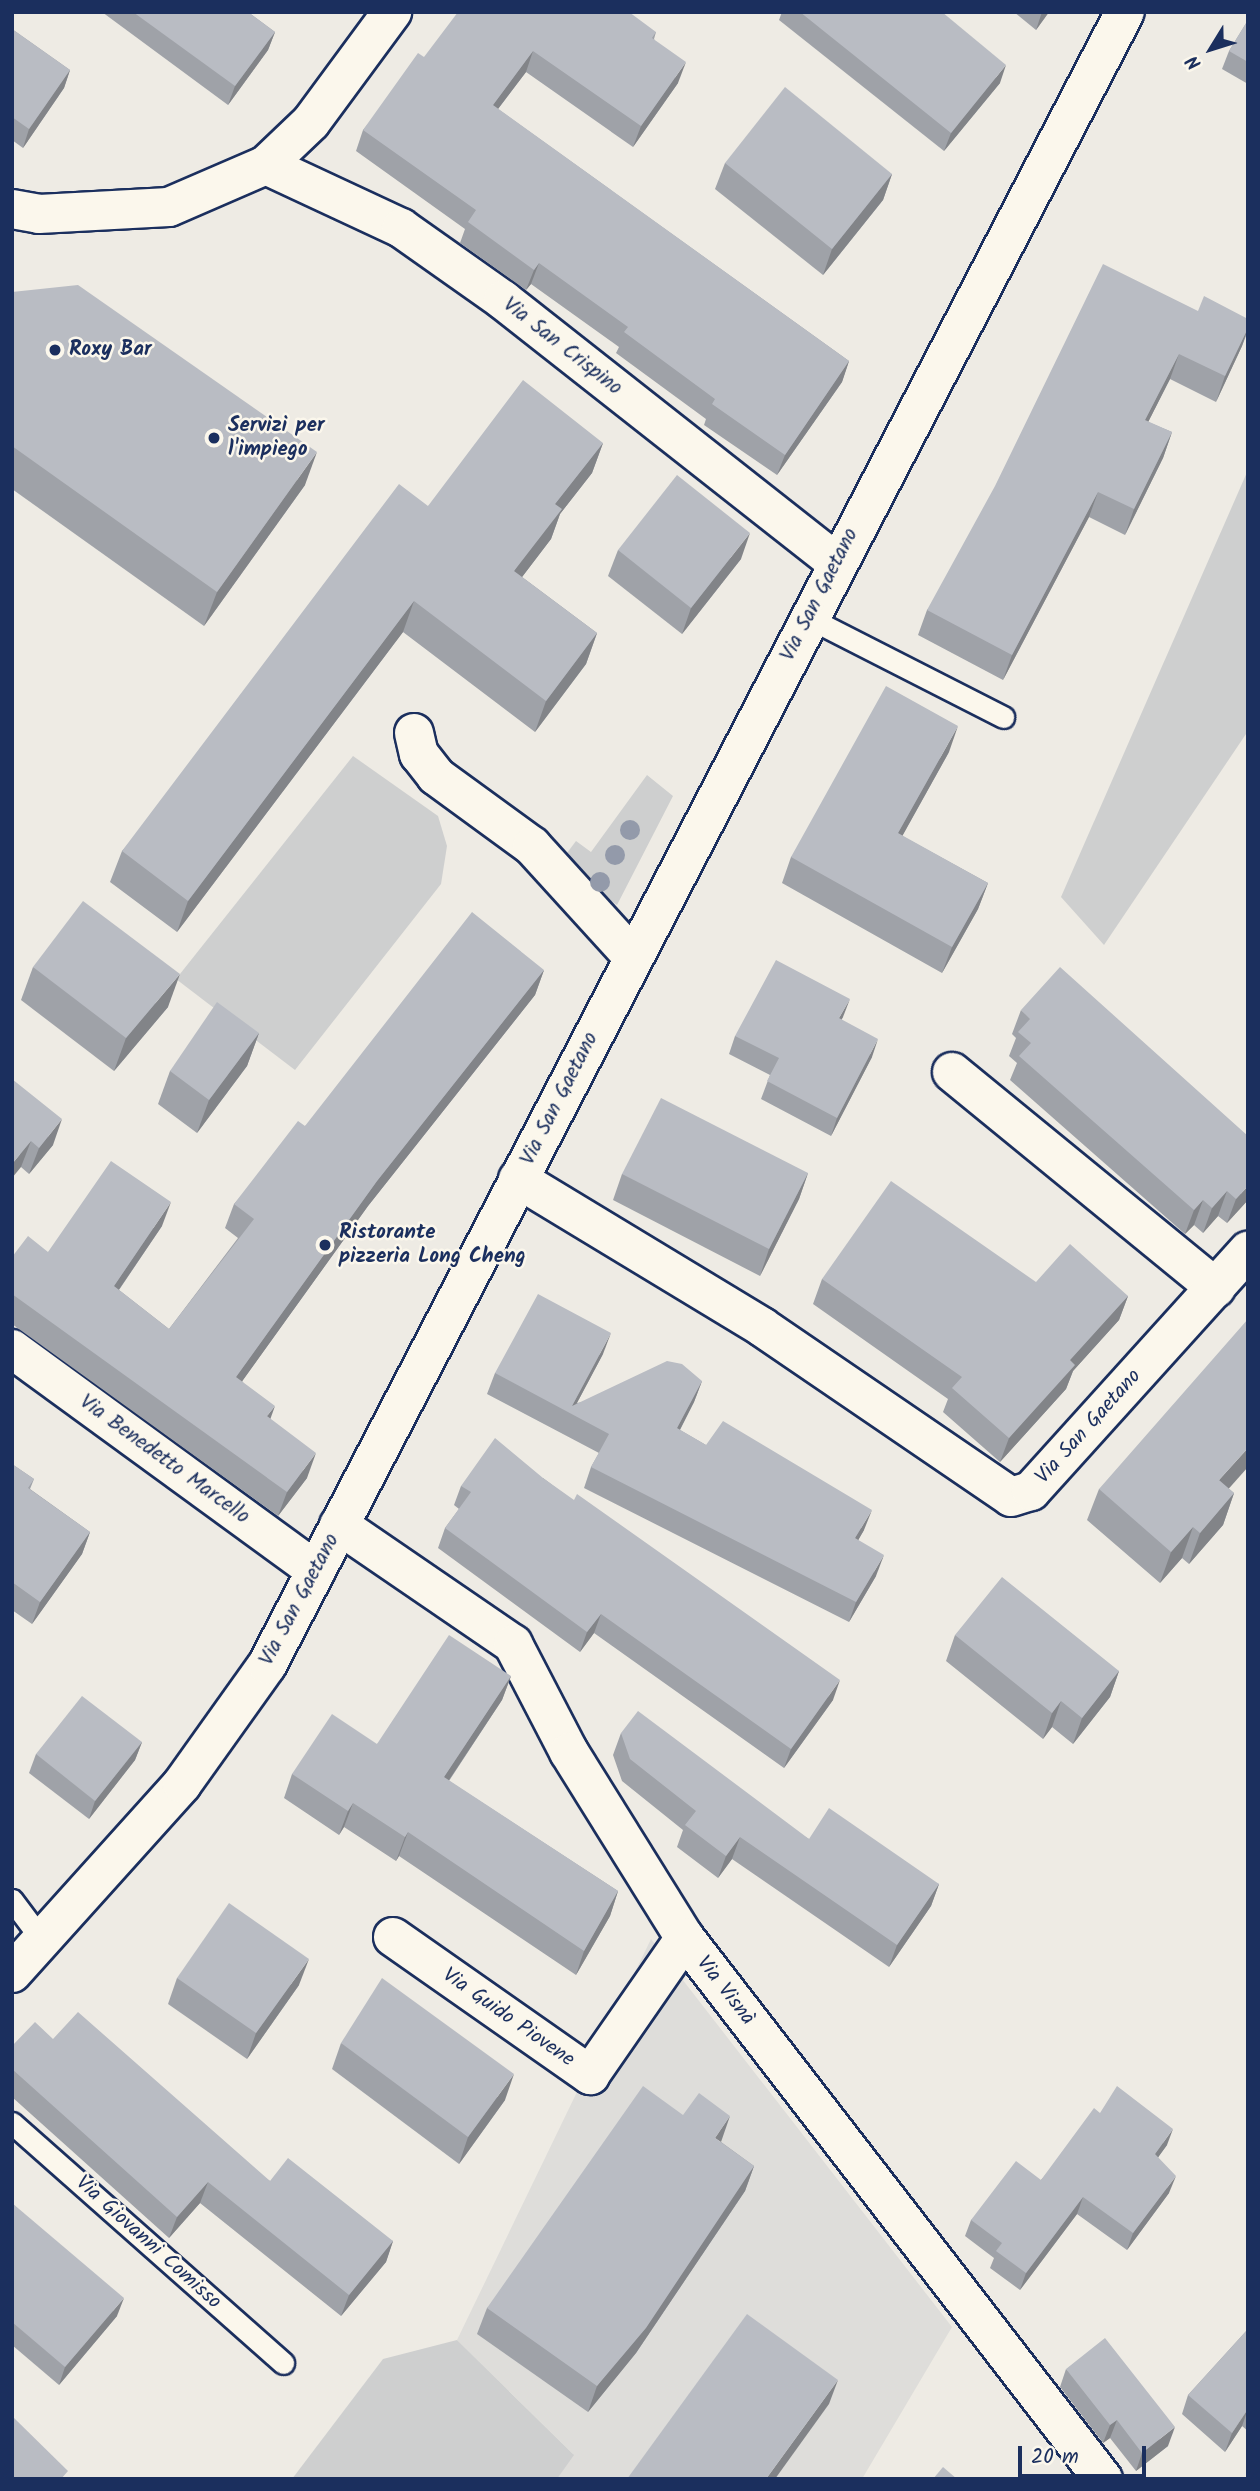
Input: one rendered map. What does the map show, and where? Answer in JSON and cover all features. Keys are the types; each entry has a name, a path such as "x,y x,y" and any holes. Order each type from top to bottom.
{"street":[{"name":"Via San Gaetano","path":"12,1973 182,1784 267,1665 1125,12"},
{"path":"12,209 39,214 169,207 266,165 311,122 378,17"},
{"name":"Via San Crispino","path":"266,165 401,228 461,271 837,563"},
{"path":"414,733 419,754 436,776 532,846 633,957"},
{"path":"952,1072 1216,1288"},
{"name":"Via San Gaetano","path":"518,1179 761,1327 1011,1497 1031,1491 1248,1251"},
{"name":"Via Benedetto Marcello","path":"12,1349 316,1572"},
{"name":"Via Visnà","path":"339,1525 513,1644 569,1752 685,1938 1104,2479"},
{"name":"Via Guido Piovene","path":"393,1937 590,2076 685,1938"}],"lane":[{"path":"809,618 1003,718"},
{"path":"12,1900 42,1940"},
{"name":"Via Giovanni Comisso","path":"12,2123 283,2363"}],"shaded area":[{"path":"1248,470 1248,731 1104,945 1061,897"},
{"path":"353,756 438,816 447,846 441,884 295,1070 176,979"},
{"path":"647,775 673,796 617,905 558,865 576,841 591,852"},
{"path":"651,1939 952,2327 862,2479 557,2479 573,2454 457,2340"},
{"path":"457,2340 574,2455 557,2479 292,2479 383,2359"}],"building":[{"path":"133,12 248,12 275,32 235,86"},
{"path":"458,12 629,12 656,32 652,38 686,62 641,126 533,51 493,105 849,361 785,455 712,404 715,399 624,332 628,327 539,263 534,270 468,222 476,210 363,130 418,53 424,57"},
{"path":"800,12 942,12 1006,65 951,133"},
{"path":"1248,20 1248,62 1229,51"},
{"path":"12,29 70,70 29,129 12,117"},
{"path":"785,87 892,174 832,249 725,163"},
{"path":"1103,264 1198,311 1204,296 1248,319 1248,328 1225,376 1179,354 1145,420 1172,432 1134,509 1098,492 1012,655 927,610 995,486"},
{"path":"78,285 317,452 217,592 12,446 12,292"},
{"path":"523,380 603,443 555,504 562,509 514,571 597,633 546,701 414,601 188,901 122,851 399,484 428,506"},
{"path":"677,475 750,533 691,608 618,550"},
{"path":"886,686 958,726 898,833 988,883 952,947 791,857"},
{"path":"83,901 180,974 126,1038 33,967"},
{"path":"472,912 544,970 377,1181 236,1377 275,1406 267,1416 316,1453 287,1492 12,1294 12,1257 28,1236 48,1252 111,1161 171,1202 114,1286 169,1329 254,1219 234,1204 298,1121 305,1126"},
{"path":"776,960 850,999 839,1018 878,1039 837,1118 767,1081 779,1058 735,1036"},
{"path":"1060,967 1248,1136 1248,1186 1236,1199 1227,1191 1212,1208 1203,1200 1194,1210 1019,1056 1031,1043 1018,1032 1030,1019 1021,1010"},
{"path":"217,1002 259,1033 209,1100 170,1071"},
{"path":"12,1079 62,1119 39,1148 31,1141 12,1164"},
{"path":"661,1098 808,1173 769,1249 622,1174"},
{"path":"891,1181 1036,1282 1070,1244 1128,1296 1070,1360 1075,1365 1009,1438 952,1388 962,1377 822,1279"},
{"path":"538,1294 611,1333 572,1406 667,1361 682,1364 702,1381 677,1428 706,1445 723,1421 872,1510 855,1538 884,1555 856,1602 591,1467 609,1434 495,1373"},
{"path":"1248,1319 1248,1448 1219,1480 1234,1493 1200,1533 1193,1527 1171,1552 1099,1489"},
{"path":"495,1438 574,1500 577,1494 840,1680 791,1749 601,1614 587,1632 445,1528 471,1492 461,1486"},
{"path":"12,1464 34,1479 28,1488 90,1532 40,1602 12,1582"},
{"path":"1002,1577 1119,1671 1082,1718 1061,1701 1052,1713 955,1635"},
{"path":"449,1635 511,1676 444,1777 618,1891 584,1951 408,1832 405,1837 353,1803 348,1811 292,1774 332,1714 377,1744"},
{"path":"82,1696 142,1742 95,1801 36,1754"},
{"path":"638,1711 809,1839 829,1808 939,1884 897,1945 740,1837 726,1856 685,1825 696,1811 630,1759 621,1733"},
{"path":"229,1903 309,1959 256,2033 177,1978"},
{"path":"382,1978 514,2074 468,2137 341,2043"},
{"path":"78,2012 270,2181 288,2158 393,2241 349,2295 208,2182 177,2217 12,2069 12,2046 35,2022 53,2039"},
{"path":"643,2086 683,2115 699,2093 730,2116 715,2138 754,2166 646,2328 597,2386 487,2308"},
{"path":"1117,2086 1173,2129 1155,2154 1176,2176 1133,2233 1083,2197 1026,2273 996,2251 1002,2243 971,2220 1016,2161 1041,2180 1094,2108 1100,2113"},
{"path":"12,2203 124,2298 65,2367 12,2322"},
{"path":"747,2314 838,2380 766,2479 627,2479"},
{"path":"1248,2329 1248,2409 1232,2433 1188,2395"},
{"path":"1105,2338 1175,2427 1142,2453 1117,2420 1110,2425 1066,2369"},
{"path":"12,2416 68,2471 61,2479 12,2479"},
{"path":"943,2467 957,2479 933,2479"}],"place":[{"name":"Roxy Bar","path":"55,350"},
{"name":"Servizi per l'impiego","path":"214,438"},
{"name":"Ristorante pizzeria Long Cheng","path":"325,1245"}]}
